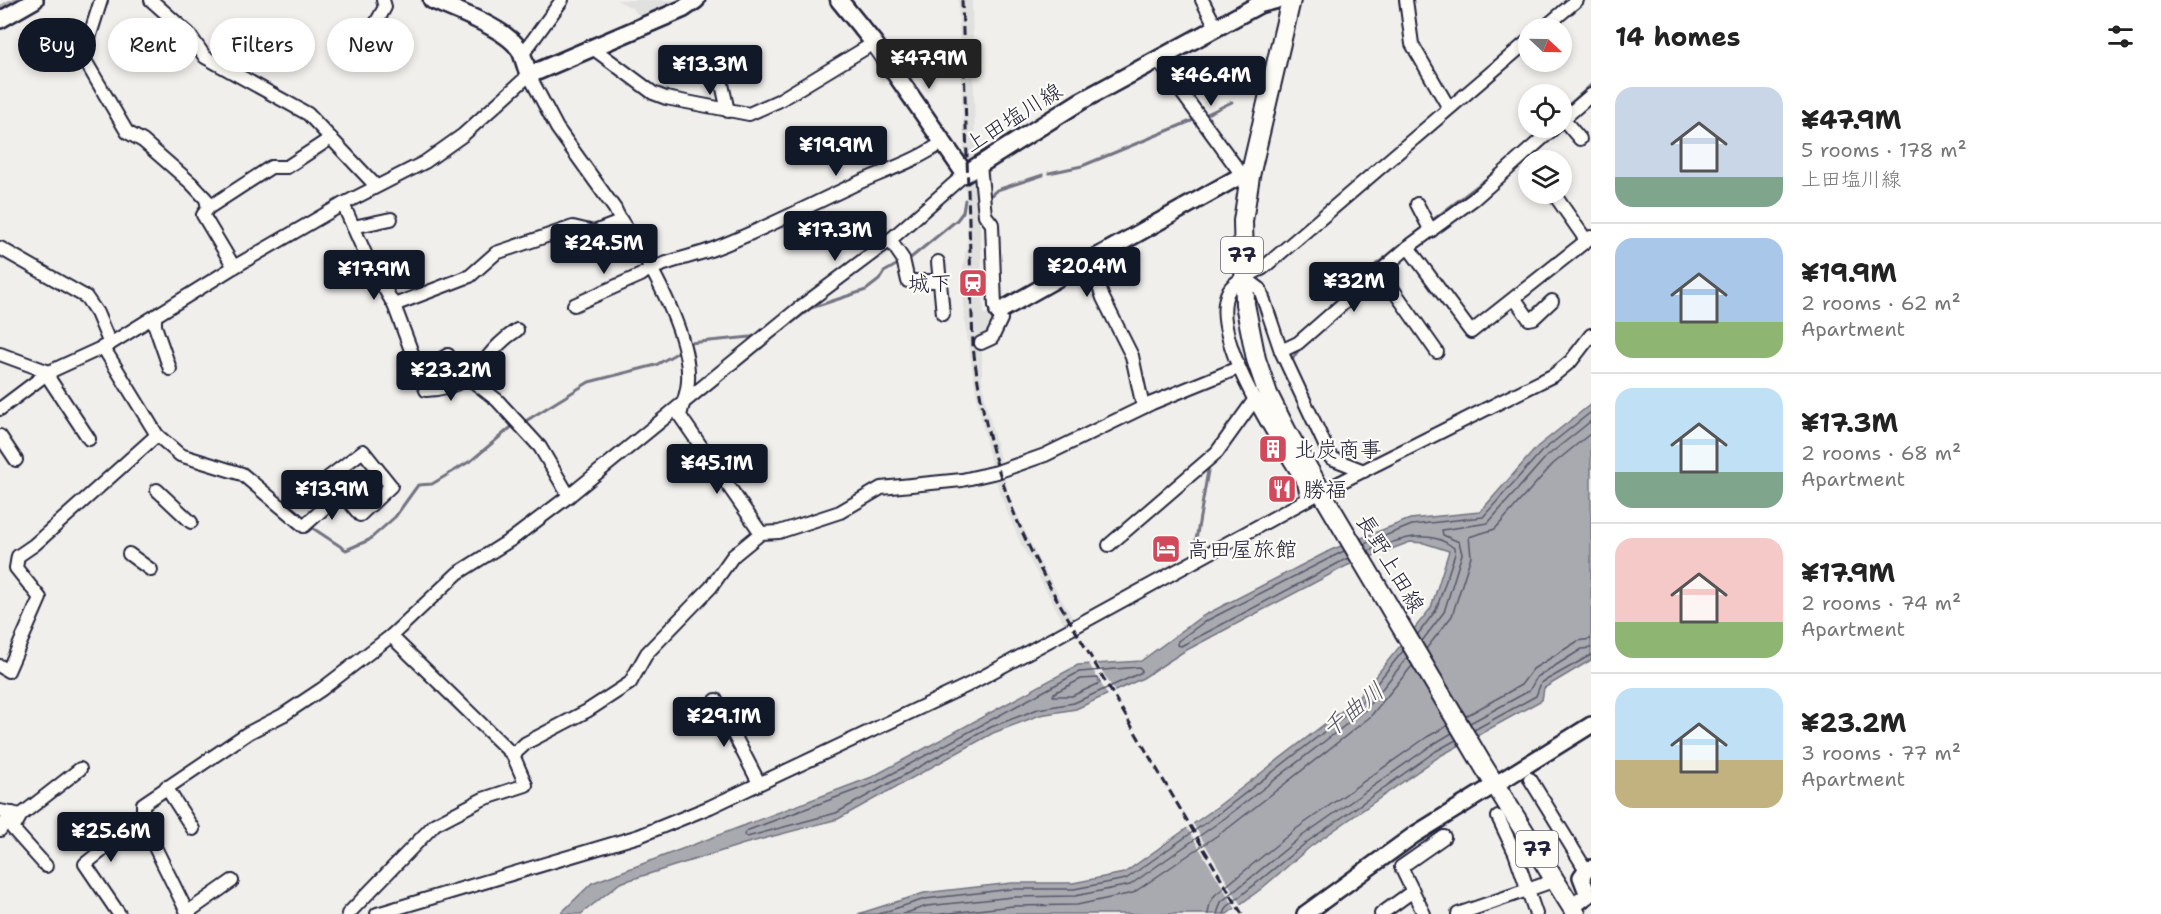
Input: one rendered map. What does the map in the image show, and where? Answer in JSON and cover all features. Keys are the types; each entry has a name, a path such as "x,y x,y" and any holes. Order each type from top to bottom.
{"main road":[{"path":"432,0 457,6 506,37 522,55 529,75 684,9 696,0"},
{"name":"上田塩川線","path":"839,0 874,43 965,174 1028,132 1216,27 1260,4 1276,0"},
{"name":"長野上田線","path":"1291,0 1246,176 1241,241 1249,331 1268,394 1318,496 1574,910"}],"street":[{"path":"0,20 35,0"},
{"path":"101,0 82,57 127,132 142,141 191,183 206,199 208,208"},
{"path":"151,0 189,34 205,57 308,114 376,186"},
{"path":"379,18 385,7 383,0"},
{"path":"522,55 562,0"},
{"path":"1202,0 1216,27"},
{"path":"1406,0 1412,44 1449,108"},
{"path":"1556,18 1577,0"},
{"path":"594,49 653,93 666,98 749,114 778,101 874,43"},
{"path":"1318,496 1304,483 1238,368 1226,318 1226,300 1230,289 1263,268 1518,49"},
{"path":"998,312 1246,176 1158,60"},
{"path":"0,409 50,372 106,346 234,267 343,204 425,162 463,135 529,75 557,128 615,208 620,222 638,245 650,267 684,341 687,388 680,416 761,533"},
{"path":"720,75 728,111"},
{"path":"1572,111 1591,95"},
{"path":"1572,133 1580,139"},
{"path":"234,267 204,215 208,208 271,167 287,167 331,138"},
{"path":"1535,150 1545,138"},
{"path":"574,305 641,275 650,267 692,258 743,238 898,165 927,154 944,141"},
{"path":"980,165 985,215 992,224 995,306 1001,319 992,338 981,344"},
{"path":"1281,351 1298,343 1408,247 1518,167"},
{"path":"232,880 188,913 143,818 143,804 248,733 293,709 391,636 458,573 512,539 569,496 798,309 890,240 965,174"},
{"path":"343,204 368,260 394,305 426,390 443,389 470,379 506,337 517,330"},
{"path":"1417,204 1431,231"},
{"path":"1408,247 1471,332 1589,239 1562,204"},
{"path":"353,227 391,219"},
{"path":"394,305 471,276 496,253 573,227 594,232 620,222"},
{"path":"890,240 903,259 908,281 940,281"},
{"path":"0,249 86,297 97,313 106,346 157,435 180,455 242,474 304,526 341,493"},
{"path":"938,262 943,314"},
{"path":"1090,262 1107,306 1132,356 1143,407"},
{"path":"1380,271 1437,352"},
{"path":"1244,278 1260,289 1281,351 1331,458 1364,471"},
{"path":"1515,299 1529,319 1534,318 1552,301"},
{"path":"155,316 154,326 170,369"},
{"path":"377,914 639,836 759,783 968,685 1364,471 1554,375 1571,361 1591,335"},
{"path":"0,354 50,372"},
{"path":"419,372 448,355"},
{"path":"513,755 526,744 587,711 630,683 647,653 711,587 733,556 761,533 779,532 840,512 881,488 962,480 998,472 1045,454 1143,407 1238,368"},
{"path":"50,372 50,381 89,439"},
{"path":"470,379 497,400 540,447 569,496"},
{"path":"1109,545 1217,452 1255,399"},
{"path":"0,666 8,671 40,598 16,568 18,556 157,435"},
{"path":"0,436 16,460"},
{"path":"363,451 391,486 360,514 341,493 329,477 363,451"},
{"path":"157,490 191,522"},
{"path":"129,554 150,570"},
{"path":"348,914 435,824 483,799 526,785 513,755 391,636"},
{"path":"716,700 759,783"},
{"path":"1305,914 1414,836 1591,725"},
{"path":"0,830 11,813 80,769"},
{"path":"1530,779 1588,869 1581,877 1588,895 1574,910"},
{"path":"166,787 194,829"},
{"path":"11,813 13,829 46,866"},
{"path":"1498,817 1536,914"},
{"path":"119,914 86,864 143,818"},
{"path":"1424,914 1401,867 1444,837"},
{"path":"1458,914 1556,880"},
{"path":"1381,914 1413,891"}],"shaded area":[{"path":"616,0 678,0 642,19 632,8"},
{"name":"城下","path":"958,0 972,0 976,184 983,224 980,224 984,314 992,313 999,320 982,342 982,378 986,403 1010,499 1038,559 1075,622 1066,627 1021,544 1003,502 992,469 978,405 964,317 963,268 967,242 967,192 960,182 965,177"}],"water":[{"name":"千曲川","path":"1591,404 1591,660 1544,688 1542,700 1440,756 1310,847 1261,889 1227,914 858,914 924,893 1012,883 1073,883 1124,873 1217,807 1357,699 1431,608 1449,551 1424,543 1410,542 1346,566 1183,652 1143,678 1076,709 1040,715 993,733 838,819 744,844 620,883 581,914 560,914 592,883 872,777 1078,665 1141,661 1201,617 1331,550 1410,519 1480,512 1537,447"}],"pier":[{"path":"1096,661 1116,694 1109,697 1088,662"},
{"path":"1192,822 1242,907 1237,911 1186,826"}],"waterway":[{"path":"0,11 19,0"},
{"path":"1572,102 1591,85"},
{"path":"1207,114 1232,102"},
{"path":"1049,173 1082,166 1196,119"},
{"path":"1505,164 1533,138"},
{"path":"1429,223 1493,174"},
{"path":"989,197 997,190 1043,175"},
{"path":"907,261 957,220 963,212 965,200"},
{"path":"1303,333 1364,274 1424,227"},
{"path":"780,332 811,308 866,290 879,280 884,272 898,264"},
{"path":"689,343 751,337 760,333"},
{"path":"1292,359 1300,348"},
{"path":"524,422 589,382 656,365 677,353"},
{"path":"311,527 346,550 369,540 395,517 418,485 432,484 472,460 515,424"},
{"path":"1196,540 1209,465"}],"railway":[{"path":"962,0 973,347 984,413 999,472 1021,529 1051,589 1242,914"}],"place":[{"name":"城下","path":"973,283"},
{"name":"北炭商事","path":"1273,449"},
{"name":"勝福","path":"1282,489"},
{"name":"高田屋旅館","path":"1166,549"}]}
